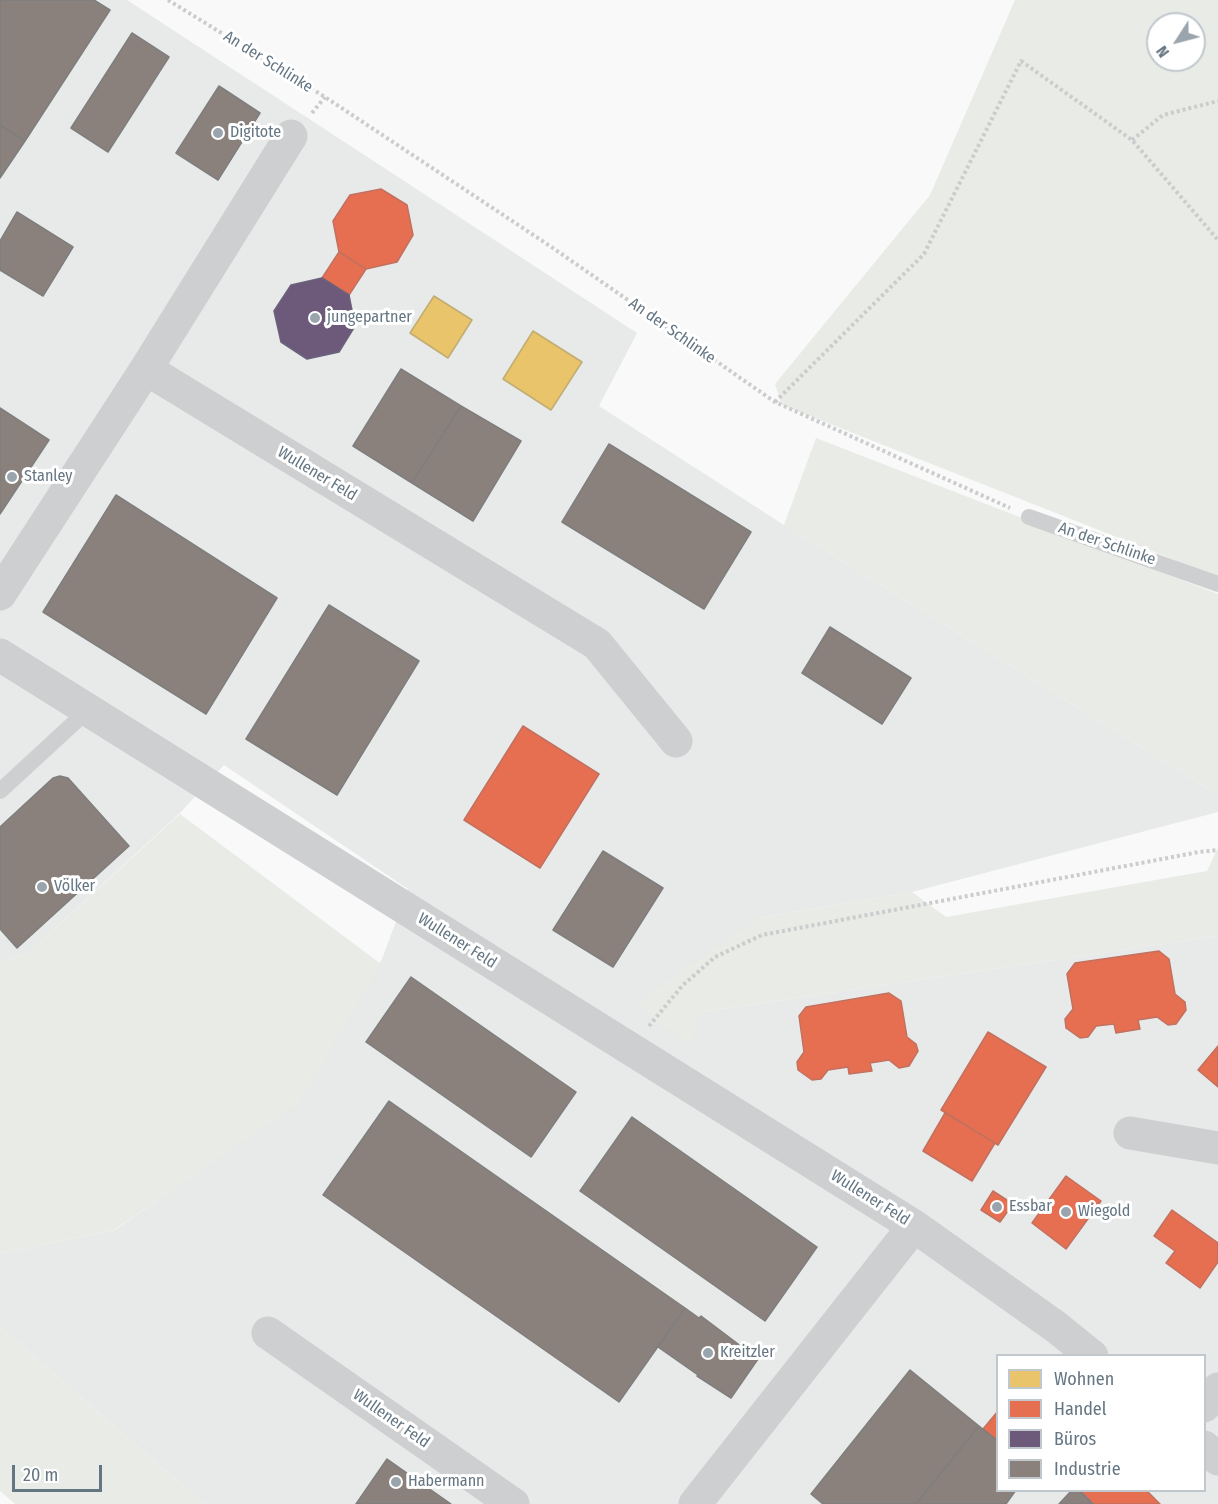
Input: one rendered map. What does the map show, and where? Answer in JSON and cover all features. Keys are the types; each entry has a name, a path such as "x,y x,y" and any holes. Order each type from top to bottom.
{"street":[{"path":"0,594 146,369 291,136"},
{"name":"Wullener Feld","path":"146,369 597,644 676,741"},
{"name":"Wullener Feld","path":"0,655 914,1226 1056,1327 1090,1354"},
{"path":"1130,1133 1218,1148"},
{"name":"Wullener Feld","path":"695,1504 914,1226"},
{"name":"Wullener Feld","path":"268,1333 513,1504"},
{"path":"1206,1404 1218,1389"},
{"path":"1206,1449 1218,1459"}],"lane":[{"name":"An der Schlinke","path":"1029,517 1218,584"},
{"path":"0,790 88,710"}],"path":[{"name":"An der Schlinke","path":"168,0 325,97 550,246 775,402 1029,517"},
{"path":"775,402 924,254 1021,61 1132,140 1218,240"},
{"path":"1132,140 1163,115 1218,101"},
{"path":"630,1050 682,986 715,957 762,935 1218,850"}],"shaded area":[{"path":"0,0 127,0 637,333 599,406 784,525 1218,795 1218,812 912,892 758,918 701,1012 1218,936 1218,1504 204,1504 0,1327 0,1254 115,1230 299,1101 382,959 408,889 224,765 180,813 29,952 0,963"},
{"path":"1015,0 1218,0 1218,577 782,405 775,384 930,195"},
{"path":"816,438 1218,594 1218,795 784,525"},
{"path":"180,814 381,964 299,1103 114,1230 0,1254 0,963 29,952"},
{"path":"1218,848 1218,936 701,1012 689,1046 636,1003 758,918 912,892 946,917 1207,871"},
{"path":"0,1327 204,1504 15,1504 0,1491"}],"building: Wohnen":[{"path":"434,296 472,320 448,358 410,333"},
{"path":"533,331 582,362 551,410 503,379"}],"building: Handel":[{"path":"381,189 407,205 413,235 397,262 366,269 339,252 333,221 350,195"},
{"path":"339,252 366,269 349,295 322,278"},
{"path":"523,726 599,774 540,868 464,820"},
{"path":"1159,951 1169,959 1175,994 1185,1002 1186,1010 1176,1024 1168,1025 1157,1017 1138,1020 1140,1029 1116,1033 1114,1024 1096,1026 1088,1037 1080,1038 1066,1028 1065,1019 1073,1009 1067,974 1075,963"},
{"path":"889,993 901,1001 907,1037 916,1044 918,1051 909,1066 899,1068 889,1060 870,1063 872,1071 849,1074 848,1067 828,1070 821,1079 812,1080 798,1070 797,1062 804,1052 799,1016 806,1007"},
{"path":"988,1032 1046,1067 998,1145 941,1110"},
{"path":"1218,1046 1218,1087 1198,1070"},
{"path":"945,1113 995,1143 972,1181 923,1151"},
{"name":"Wiegold","path":"1066,1176 1101,1201 1066,1249 1032,1223"},
{"name":"Essbar","path":"993,1191 1013,1204 1000,1222 981,1210"},
{"path":"1172,1210 1218,1243 1218,1262 1200,1288 1166,1263 1175,1251 1154,1236"},
{"path":"996,1413 996,1439 983,1429"},
{"path":"1081,1492 1148,1492 1160,1504 1093,1504"}],"building: Büros":[{"name":"jungepartner","path":"322,278 349,295 355,326 339,352 307,359 281,342 274,311 291,285"}],"building: Industrie":[{"path":"0,0 94,0 110,10 25,141 0,125"},
{"path":"132,33 169,57 108,152 71,128"},
{"name":"Digitote","path":"219,86 260,113 218,180 176,153"},
{"path":"0,125 25,141 0,178"},
{"path":"17,212 73,247 43,296 0,270 0,241"},
{"path":"401,369 461,406 412,483 353,446"},
{"path":"461,406 521,441 473,521 412,483"},
{"name":"Stanley","path":"0,408 49,440 0,514"},
{"path":"609,444 751,532 704,609 562,522"},
{"path":"116,495 277,598 206,714 43,612"},
{"path":"329,605 419,661 337,795 246,739"},
{"path":"830,627 911,678 882,724 802,673"},
{"name":"Völker","path":"60,776 68,778 129,846 17,948 0,929 0,827 53,778"},
{"path":"603,851 663,888 613,967 553,930"},
{"path":"411,977 576,1092 531,1157 366,1042"},
{"path":"389,1101 685,1308 619,1402 323,1195"},
{"path":"632,1117 817,1247 765,1321 580,1191"},
{"name":"Kreitzler","path":"685,1308 699,1318 701,1316 758,1359 731,1398 658,1347"},
{"path":"910,1370 979,1426 916,1504 823,1504 811,1494"},
{"path":"979,1426 996,1439 996,1492 1015,1492 1006,1504 916,1504"},
{"name":"Habermann","path":"387,1459 451,1504 356,1504"},
{"path":"1070,1492 1081,1492 1093,1504 1059,1504"}],"place":[{"name":"Digitote","path":"218,133"},
{"name":"jungepartner","path":"315,318"},
{"name":"Stanley","path":"12,477"},
{"name":"Völker","path":"42,887"},
{"name":"Essbar","path":"997,1207"},
{"name":"Wiegold","path":"1066,1212"},
{"name":"Kreitzler","path":"708,1353"},
{"name":"Habermann","path":"396,1482"}]}
